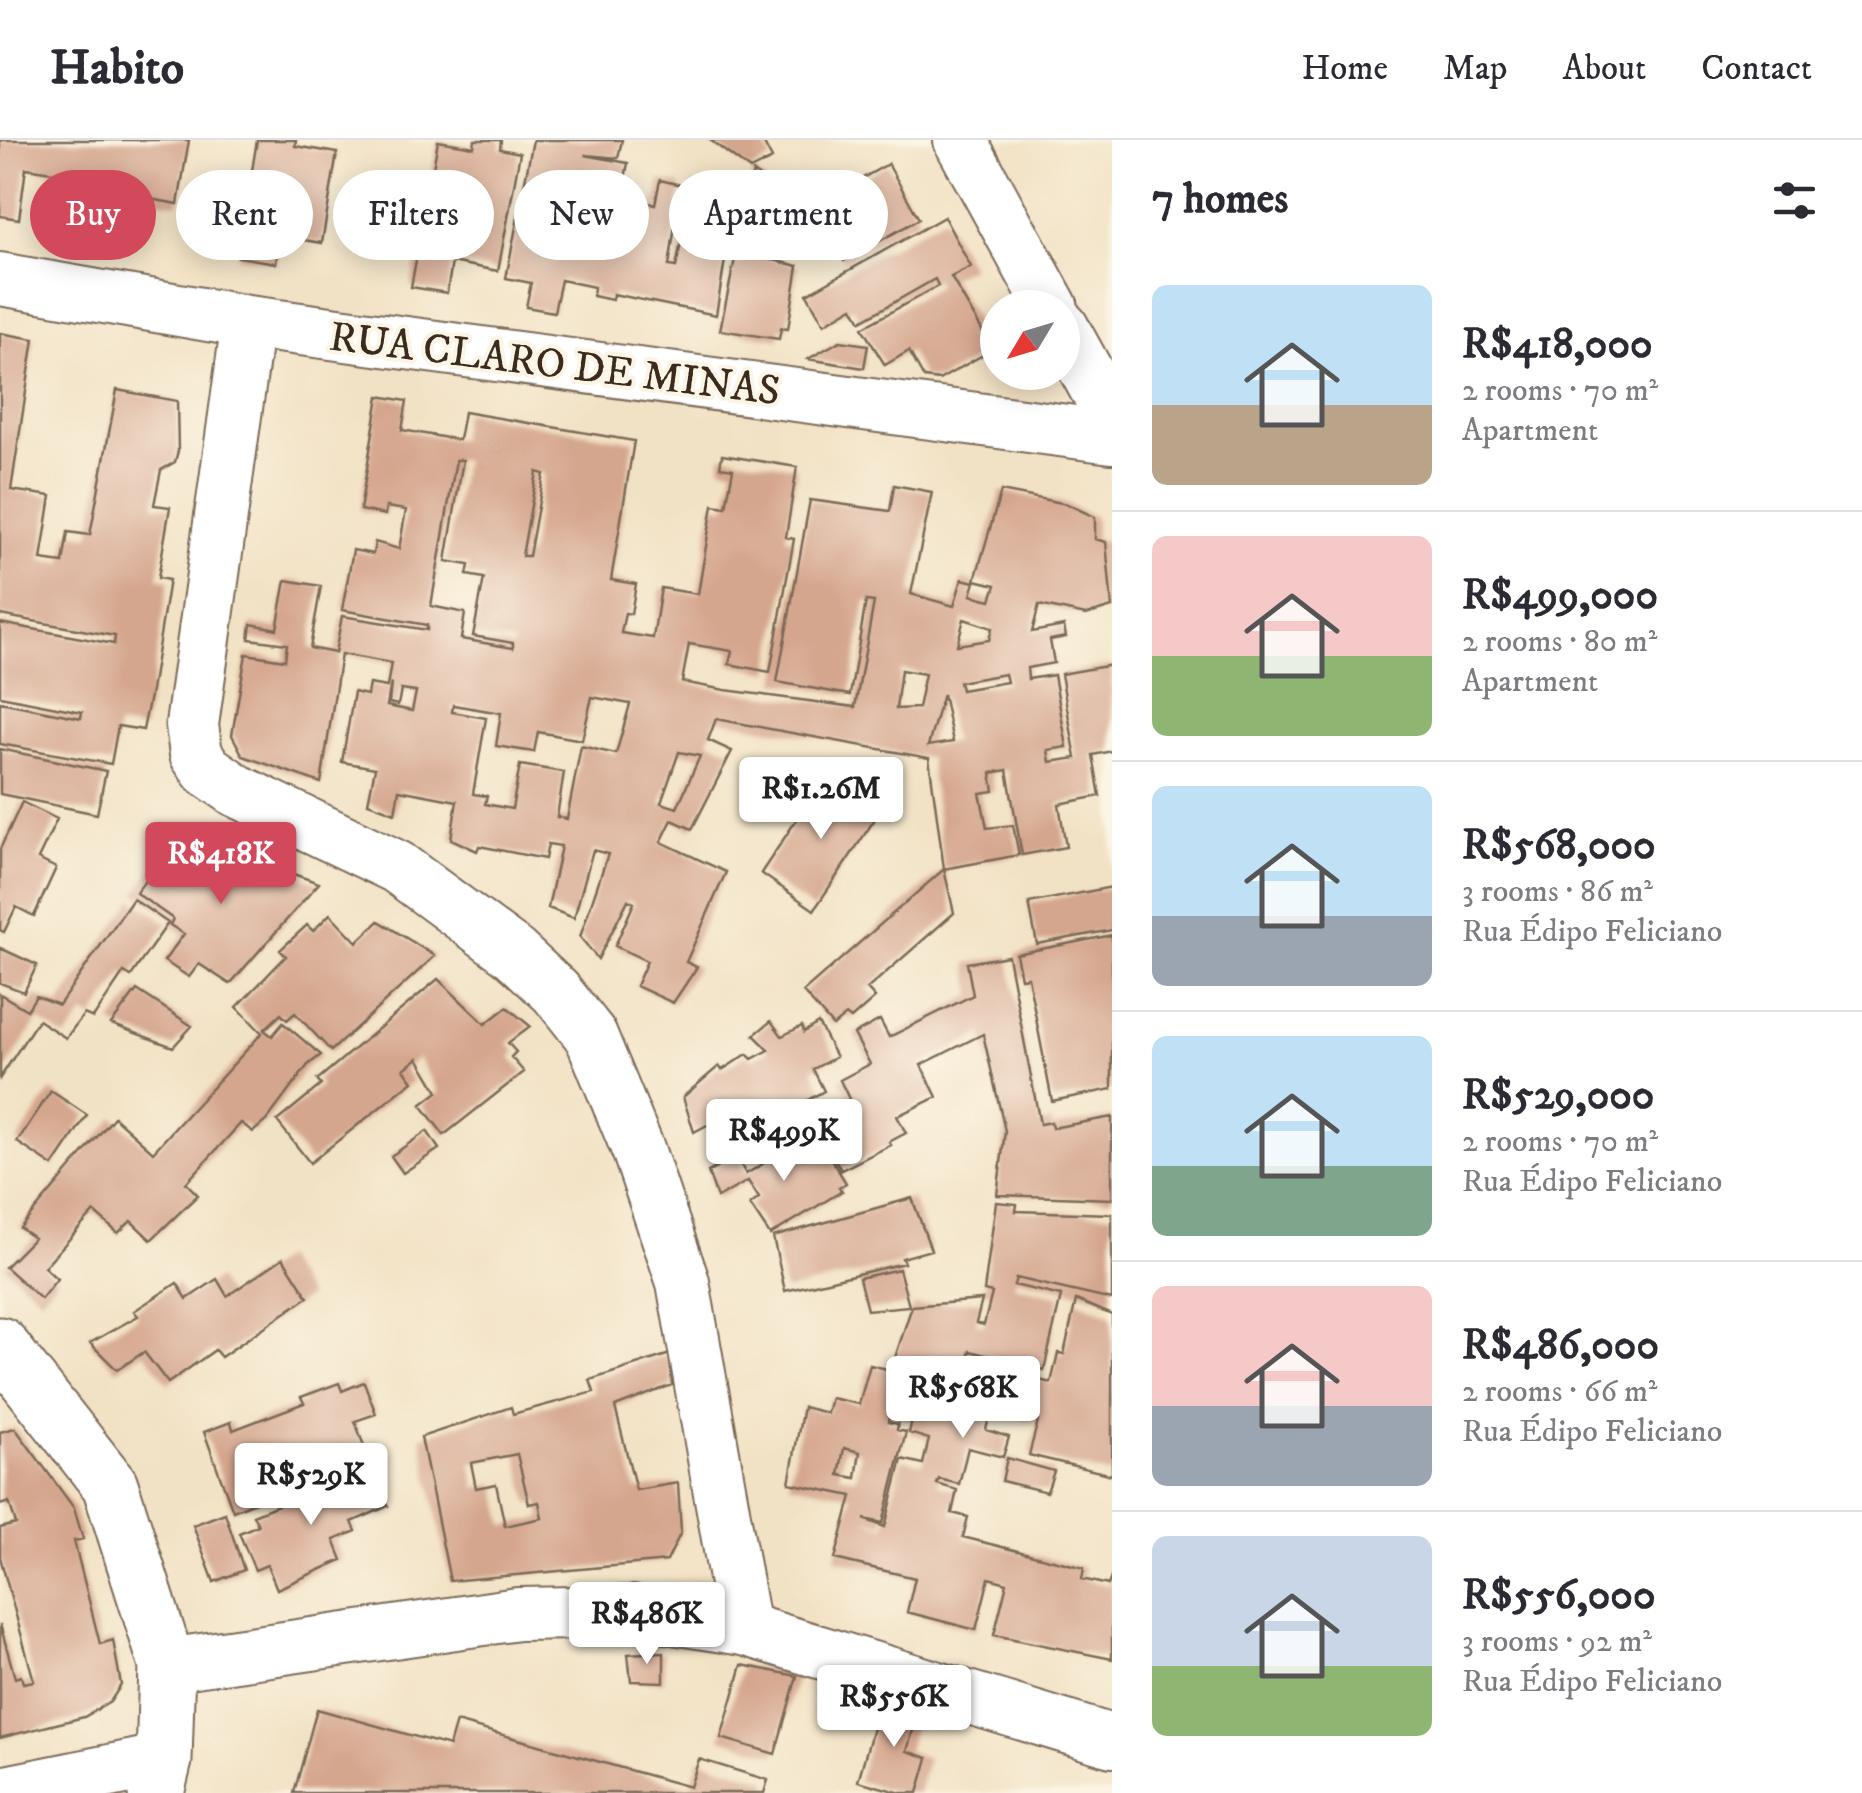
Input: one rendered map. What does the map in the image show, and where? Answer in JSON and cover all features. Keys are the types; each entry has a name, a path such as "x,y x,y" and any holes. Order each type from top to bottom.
{"street":[{"path":"960,140 1042,290"},
{"name":"RUA CLARO DE MINAS","path":"0,279 248,322 1112,437"},
{"path":"248,322 192,725 196,754 208,770 236,790 397,867 514,953 556,992 591,1036 639,1152 683,1282 744,1630"},
{"path":"1080,360 1112,418"},
{"path":"1,1347 110,1486 167,1664 160,1777 1,1793"},
{"path":"167,1664 518,1614 634,1612 744,1630 1112,1741"}],"building":[{"path":"0,140 189,140 184,170 176,170 176,204 156,200 156,170 26,168 19,219 0,216"},
{"path":"257,140 296,140 295,146 337,153 322,243 313,242 313,170 252,170"},
{"path":"475,140 501,140 500,149 520,153 498,271 452,262 447,293 411,287 416,260 494,260 494,170 433,170 438,141 474,147"},
{"path":"533,140 622,140 618,158 585,155 628,163 627,170 527,170"},
{"path":"710,140 762,140 772,159 750,170"},
{"path":"888,164 919,219 888,236 888,170 877,170"},
{"path":"660,180 669,182 669,266 676,267 677,260 725,260 716,315 613,294 612,300 593,296 594,287 561,280 554,312 526,307 531,283 506,278 514,237 514,260 649,260 649,203 655,204"},
{"path":"944,217 971,267 951,277 980,327 980,356 939,380 924,378 909,351 885,365 862,328 938,286 935,279 861,321 853,307 824,324 807,294 867,260 888,260 888,248"},
{"path":"735,260 773,260 798,266 788,329 781,328 779,339 720,330"},
{"path":"0,333 34,339 11,490 51,496 41,560 63,563 68,532 90,535 117,390 177,401 178,451 175,462 161,470 154,505 170,507 158,578 169,580 151,691 143,730 118,726 111,764 0,744 0,702 81,718 82,712 0,696 0,623 114,644 115,636 0,615"},
{"path":"840,341 868,345 864,368 808,359"},
{"path":"379,396 407,401 402,430 459,440 464,412 634,441 611,580 636,584 631,614 625,613 621,633 653,638 661,588 698,594 713,505 726,507 733,469 720,467 722,455 797,467 786,537 794,539 770,672 729,664 732,651 689,644 682,682 855,707 874,602 866,601 850,695 777,682 810,500 890,511 894,485 932,492 911,594 954,606 962,579 975,582 971,595 991,600 996,585 975,580 1001,491 1067,504 1095,517 1095,539 1106,542 1112,607 1086,615 1039,605 1032,632 1064,626 1066,637 1050,640 1054,663 1027,668 1028,679 1054,675 1067,747 1048,750 1050,762 1076,758 1061,674 1112,665 1112,751 1093,755 1100,796 1059,804 1066,847 1022,855 1007,770 991,773 994,791 980,793 987,828 1013,825 1019,855 944,869 929,758 716,719 708,740 732,751 692,829 672,820 661,842 726,872 686,962 697,967 673,1003 636,986 647,961 615,946 634,903 628,900 598,959 580,937 608,854 593,850 574,918 548,908 561,846 548,844 545,859 479,846 477,851 451,839 457,801 399,790 395,813 368,803 375,768 342,762 354,692 367,695 369,684 387,687 391,663 341,654 321,783 243,756 232,735 246,654 285,660 287,644 249,639 251,624 277,629 286,580 321,586 310,648 335,653 342,616 427,630 427,625 342,610 353,550 373,554 375,542 399,549 406,510 386,507 385,515 360,510","holes":["456,460 463,460 446,561 469,565 467,575 484,578 473,636 513,643 513,648 461,639 465,613 431,606","537,472 544,474 529,556 522,556","964,619 992,628 989,640 957,645","901,670 925,674 918,708 896,709","1005,674 1007,682 961,690 959,682","391,683 389,703 398,705 401,690 416,692 412,711 387,706","943,694 953,742 928,746","592,697 630,704 616,754 581,746 567,819 557,817 564,772 520,765 512,809 485,804 487,796 473,794 486,718 452,712 453,705 501,713 496,746 534,752 538,732 582,740","679,752 700,756 677,808 661,803"]},
{"path":"0,749 106,771 97,814 0,794"},
{"path":"827,774 881,810 814,910 761,873"},
{"path":"22,802 57,819 38,859 56,868 34,916 16,907 4,932 0,930 0,849"},
{"path":"177,835 221,849 206,870 223,880 242,856 319,883 230,984 199,964 189,977 164,961 184,934 170,925 173,919 136,893"},
{"path":"944,869 954,913 867,989 875,998 851,1019 846,1015 833,1026 803,992"},
{"path":"1112,887 1112,930 1037,944 1029,903"},
{"path":"133,899 168,923 131,976 124,972 93,1018 84,1014 66,1038 38,1020 0,1078 0,994 27,1010 36,996 59,1005"},
{"path":"330,914 357,942 379,921 435,956 331,1051 295,1013 287,1020 281,1014 264,1030 272,1036 283,1023 321,1055 308,1065 267,1120 253,1132 241,1123 186,1183 198,1195 151,1240 131,1221 118,1233 94,1212 44,1267 57,1279 41,1299 5,1267 34,1238 20,1228 114,1117 153,1152 262,1033 237,1007 286,956 280,950 307,925 313,931"},
{"path":"1112,935 1112,1089 1052,1101 1028,977 1021,978 1016,954"},
{"path":"0,948 37,965 24,992 0,983"},
{"path":"1008,956 1040,1124 1051,1122 1052,1128 1112,1117 1112,1199 997,1195 1005,1131 983,1034 921,1065 937,1097 897,1116 906,1133 889,1142 891,1145 841,1170 831,1152 845,1146 828,1112 850,1101 840,1080 870,1064 854,1034 880,1020 889,1037 973,995 967,963"},
{"path":"438,979 485,1024 507,1007 530,1026 508,1043 516,1052 511,1057 524,1072 444,1135 421,1105 438,1092 418,1058 404,1069 413,1081 310,1163 277,1121 321,1085 317,1080"},
{"path":"137,990 192,1026 173,1047 111,1024"},
{"path":"771,1021 782,1036 802,1026 804,1032 818,1023 836,1057 813,1069 824,1091 737,1139 726,1115 694,1132 683,1097 719,1066 722,1070 747,1054 752,1059 769,1050 754,1035"},
{"path":"51,1091 87,1115 53,1166 17,1142"},
{"path":"427,1131 439,1149 403,1173 391,1156"},
{"path":"808,1137 821,1158 828,1154 846,1183 839,1188 842,1191 770,1235 750,1205 759,1198 748,1181 717,1198 708,1172 737,1158 746,1174"},
{"path":"912,1198 931,1250 902,1258 904,1263 785,1291 773,1237"},
{"path":"996,1202 1017,1204 1016,1211 1112,1214 1112,1300 1016,1278 1014,1285 1061,1296 1044,1370 970,1351 967,1362 1001,1370 986,1430 1009,1437 1003,1457 968,1448 959,1484 939,1479 937,1484 957,1490 952,1513 968,1517 963,1537 1084,1568 1082,1579 1108,1585 1112,1575 1112,1659 994,1635 1007,1583 989,1578 976,1630 907,1612 915,1578 835,1559 852,1496 789,1483 803,1407 827,1413 831,1398 859,1404 870,1365 891,1370 912,1306 982,1300 976,1323 984,1325 992,1293 984,1291","holes":["889,1415 912,1420 909,1433 929,1439 923,1464 902,1459 885,1527 864,1519 883,1523 906,1432 897,1430 898,1424 888,1422","844,1448 860,1452 856,1478 839,1475"]},
{"path":"283,1258 308,1297 221,1357 215,1350 168,1383 144,1352 117,1370 90,1343 138,1316 134,1311 177,1283 187,1299 217,1279 227,1296"},
{"path":"899,1269 909,1306 867,1310 859,1278"},
{"path":"1076,1300 1112,1315 1112,1475 1029,1455 1038,1421 1018,1416 1028,1377 1051,1383 1058,1353 1064,1354"},
{"path":"670,1354 672,1385 615,1407 636,1490 678,1483 681,1532 667,1561 450,1581 421,1437 511,1407 513,1414 594,1392 590,1380","holes":["517,1454 529,1504 539,1502 542,1518 505,1526 496,1484 476,1488 471,1463"]},
{"path":"364,1382 376,1414 355,1421 369,1460 344,1469 342,1459 268,1487 270,1496 233,1511 204,1432 231,1422 233,1430 304,1403 301,1397 339,1383 342,1391"},
{"path":"15,1428 74,1508 83,1539 74,1541 100,1644 113,1640 121,1685 110,1702 84,1717 0,1738 0,1624 15,1678 21,1676 23,1683 34,1681 0,1557 0,1528 16,1524 9,1502 0,1505 0,1432"},
{"path":"1007,1458 1054,1471 1047,1492 1002,1481"},
{"path":"371,1468 388,1506 352,1522 356,1531 334,1540 342,1560 277,1589 267,1565 255,1570 239,1533 258,1525 253,1515"},
{"path":"225,1513 244,1570 214,1582 193,1525"},
{"path":"664,1652 664,1682 631,1681 628,1654"},
{"path":"742,1665 797,1676 775,1754 721,1738"},
{"path":"882,1697 920,1707 907,1751 928,1758 918,1793 901,1793 858,1781"},
{"path":"317,1709 449,1746 456,1722 690,1787 699,1759 768,1780 764,1793 294,1793"}]}
